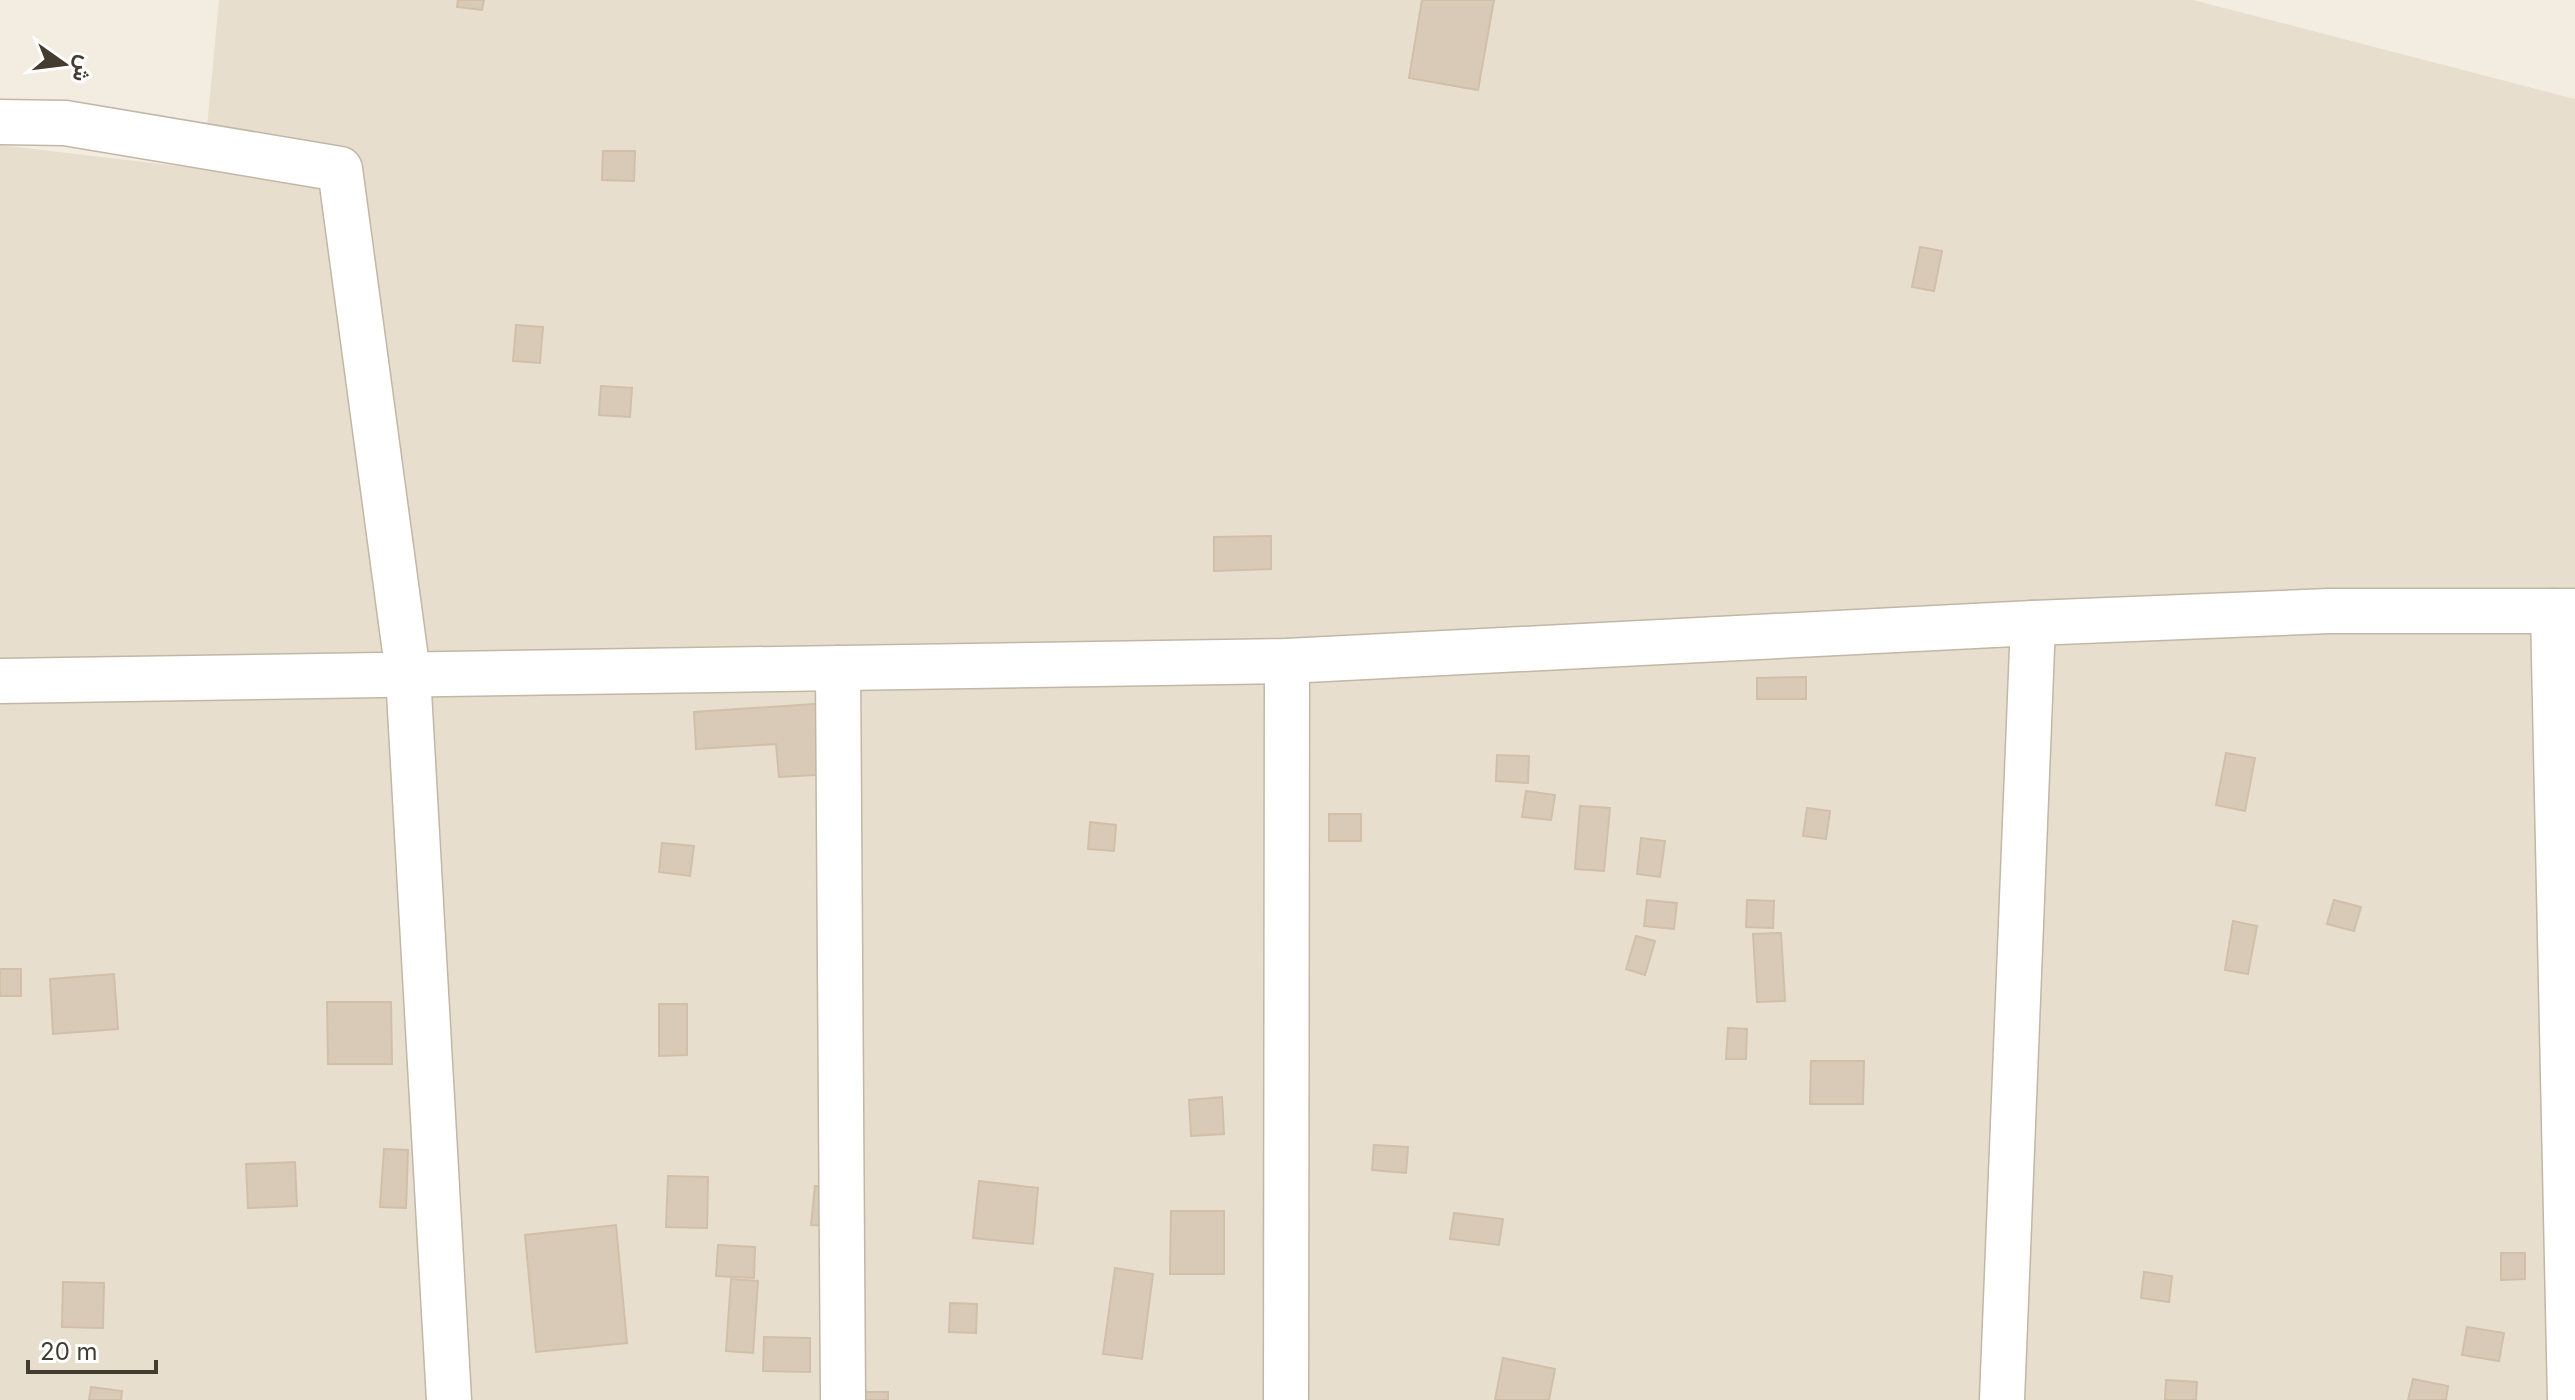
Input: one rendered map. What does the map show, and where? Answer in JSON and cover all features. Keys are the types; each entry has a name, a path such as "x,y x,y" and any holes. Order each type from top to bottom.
{"street":[{"path":"0,122 65,123 340,169 408,674 449,1400"},
{"path":"0,681 1287,661 2329,611 2564,611 2570,1400"},
{"path":"2002,1400 2033,623"},
{"path":"1286,1400 1287,661"},
{"path":"838,668 843,1400"}],"shaded area":[{"path":"219,0 2193,0 2575,99 2575,1400 0,1400 0,145 203,169"}],"building":[{"path":"458,0 484,0 482,10 457,7"},
{"path":"1422,0 1494,0 1478,90 1409,78"},
{"path":"603,151 635,151 634,181 602,180"},
{"path":"1920,247 1942,251 1934,291 1912,287"},
{"path":"516,325 543,327 540,363 513,361"},
{"path":"601,386 632,388 630,417 599,415"},
{"path":"1271,536 1271,569 1214,571 1214,537"},
{"path":"1806,677 1806,699 1757,699 1757,678"},
{"path":"829,703 833,774 779,777 776,744 696,749 694,712"},
{"path":"2226,753 2255,758 2245,811 2216,805"},
{"path":"1497,755 1529,756 1528,783 1496,781"},
{"path":"1526,791 1555,795 1551,820 1522,817"},
{"path":"1580,806 1610,808 1604,871 1575,869"},
{"path":"1807,808 1830,811 1826,839 1803,836"},
{"path":"1329,814 1361,814 1361,841 1329,841"},
{"path":"1090,822 1116,825 1114,851 1088,849"},
{"path":"1641,838 1665,841 1660,877 1637,874"},
{"path":"662,843 694,846 690,876 659,872"},
{"path":"1647,900 1677,903 1674,929 1644,926"},
{"path":"1747,900 1774,901 1773,928 1746,927"},
{"path":"2334,900 2361,907 2354,931 2327,924"},
{"path":"2233,921 2257,926 2248,974 2225,970"},
{"path":"1781,933 1785,1001 1757,1002 1753,934"},
{"path":"1636,936 1655,941 1645,975 1626,969"},
{"path":"0,969 21,969 21,996 0,996"},
{"path":"114,974 118,1029 53,1034 50,979"},
{"path":"327,1002 391,1002 392,1064 328,1064"},
{"path":"659,1004 687,1004 687,1055 659,1056"},
{"path":"1728,1028 1747,1029 1746,1059 1726,1059"},
{"path":"1811,1061 1864,1061 1863,1104 1810,1104"},
{"path":"1222,1097 1224,1134 1191,1136 1189,1100"},
{"path":"1374,1145 1408,1147 1406,1173 1372,1170"},
{"path":"384,1149 408,1150 406,1208 380,1207"},
{"path":"295,1162 297,1206 248,1208 246,1164"},
{"path":"668,1176 708,1177 707,1228 666,1227"},
{"path":"979,1181 1038,1188 1033,1244 973,1238"},
{"path":"815,1186 838,1188 835,1226 811,1225"},
{"path":"1171,1211 1224,1211 1224,1274 1170,1274"},
{"path":"1454,1213 1503,1219 1499,1245 1450,1239"},
{"path":"616,1225 627,1343 536,1352 525,1235"},
{"path":"718,1245 755,1247 754,1278 716,1276"},
{"path":"2501,1253 2525,1253 2525,1279 2501,1280"},
{"path":"1115,1268 1153,1274 1142,1359 1103,1354"},
{"path":"2144,1272 2172,1276 2169,1302 2141,1298"},
{"path":"731,1279 758,1281 753,1353 726,1351"},
{"path":"63,1282 104,1283 103,1328 62,1327"},
{"path":"950,1303 977,1304 976,1333 949,1332"},
{"path":"2467,1327 2504,1333 2499,1361 2462,1355"},
{"path":"764,1337 810,1338 810,1372 763,1371"},
{"path":"1503,1358 1555,1369 1549,1400 1495,1400"},
{"path":"2413,1379 2448,1386 2446,1400 2408,1400"},
{"path":"2166,1380 2197,1382 2196,1400 2165,1400"},
{"path":"91,1387 122,1391 121,1400 89,1400"},
{"path":"860,1392 888,1392 888,1400 860,1400"}]}
